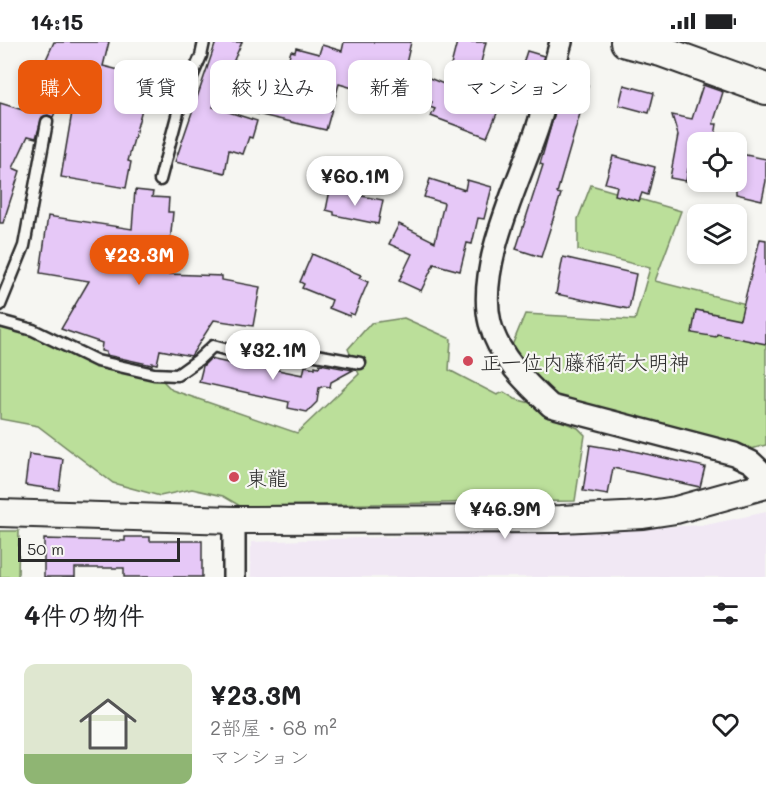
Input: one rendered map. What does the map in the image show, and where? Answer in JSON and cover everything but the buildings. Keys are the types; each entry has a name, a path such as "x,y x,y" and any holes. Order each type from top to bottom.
{"main road":[{"path":"626,42 661,51 766,89"}],"street":[{"path":"561,42 538,124 495,248 488,287 490,322 502,351 536,392 551,406 734,454 751,462 766,476"},
{"path":"0,513 234,520 561,519 643,515 676,510 766,485"},
{"path":"234,520 234,577"}],"lane":[{"path":"160,180 181,101 201,56 204,42"},
{"path":"0,305 24,246 47,122"},
{"path":"0,321 33,330 97,361 154,374 177,375 213,346 228,350 261,345 360,363"}],"shaded area":[{"path":"766,512 766,577 251,577 251,542 706,525"}],"green space":[{"path":"591,185 681,211 655,281 766,309 766,445 744,451 560,410 511,348 525,314 635,320 650,268 578,250 578,219"},
{"path":"404,318 451,339 449,370 497,395 504,392 515,399 534,404 551,417 578,428 585,435 575,501 240,506 223,496 192,489 160,496 113,483 38,426 0,419 0,320 69,349 153,371 172,390 297,433 359,374 348,349 371,323"},
{"path":"0,531 19,531 18,577 0,577"}],"place":[{"name":"正一位内藤稲荷大明神","path":"468,361"},
{"name":"東龍","path":"234,477"}]}
